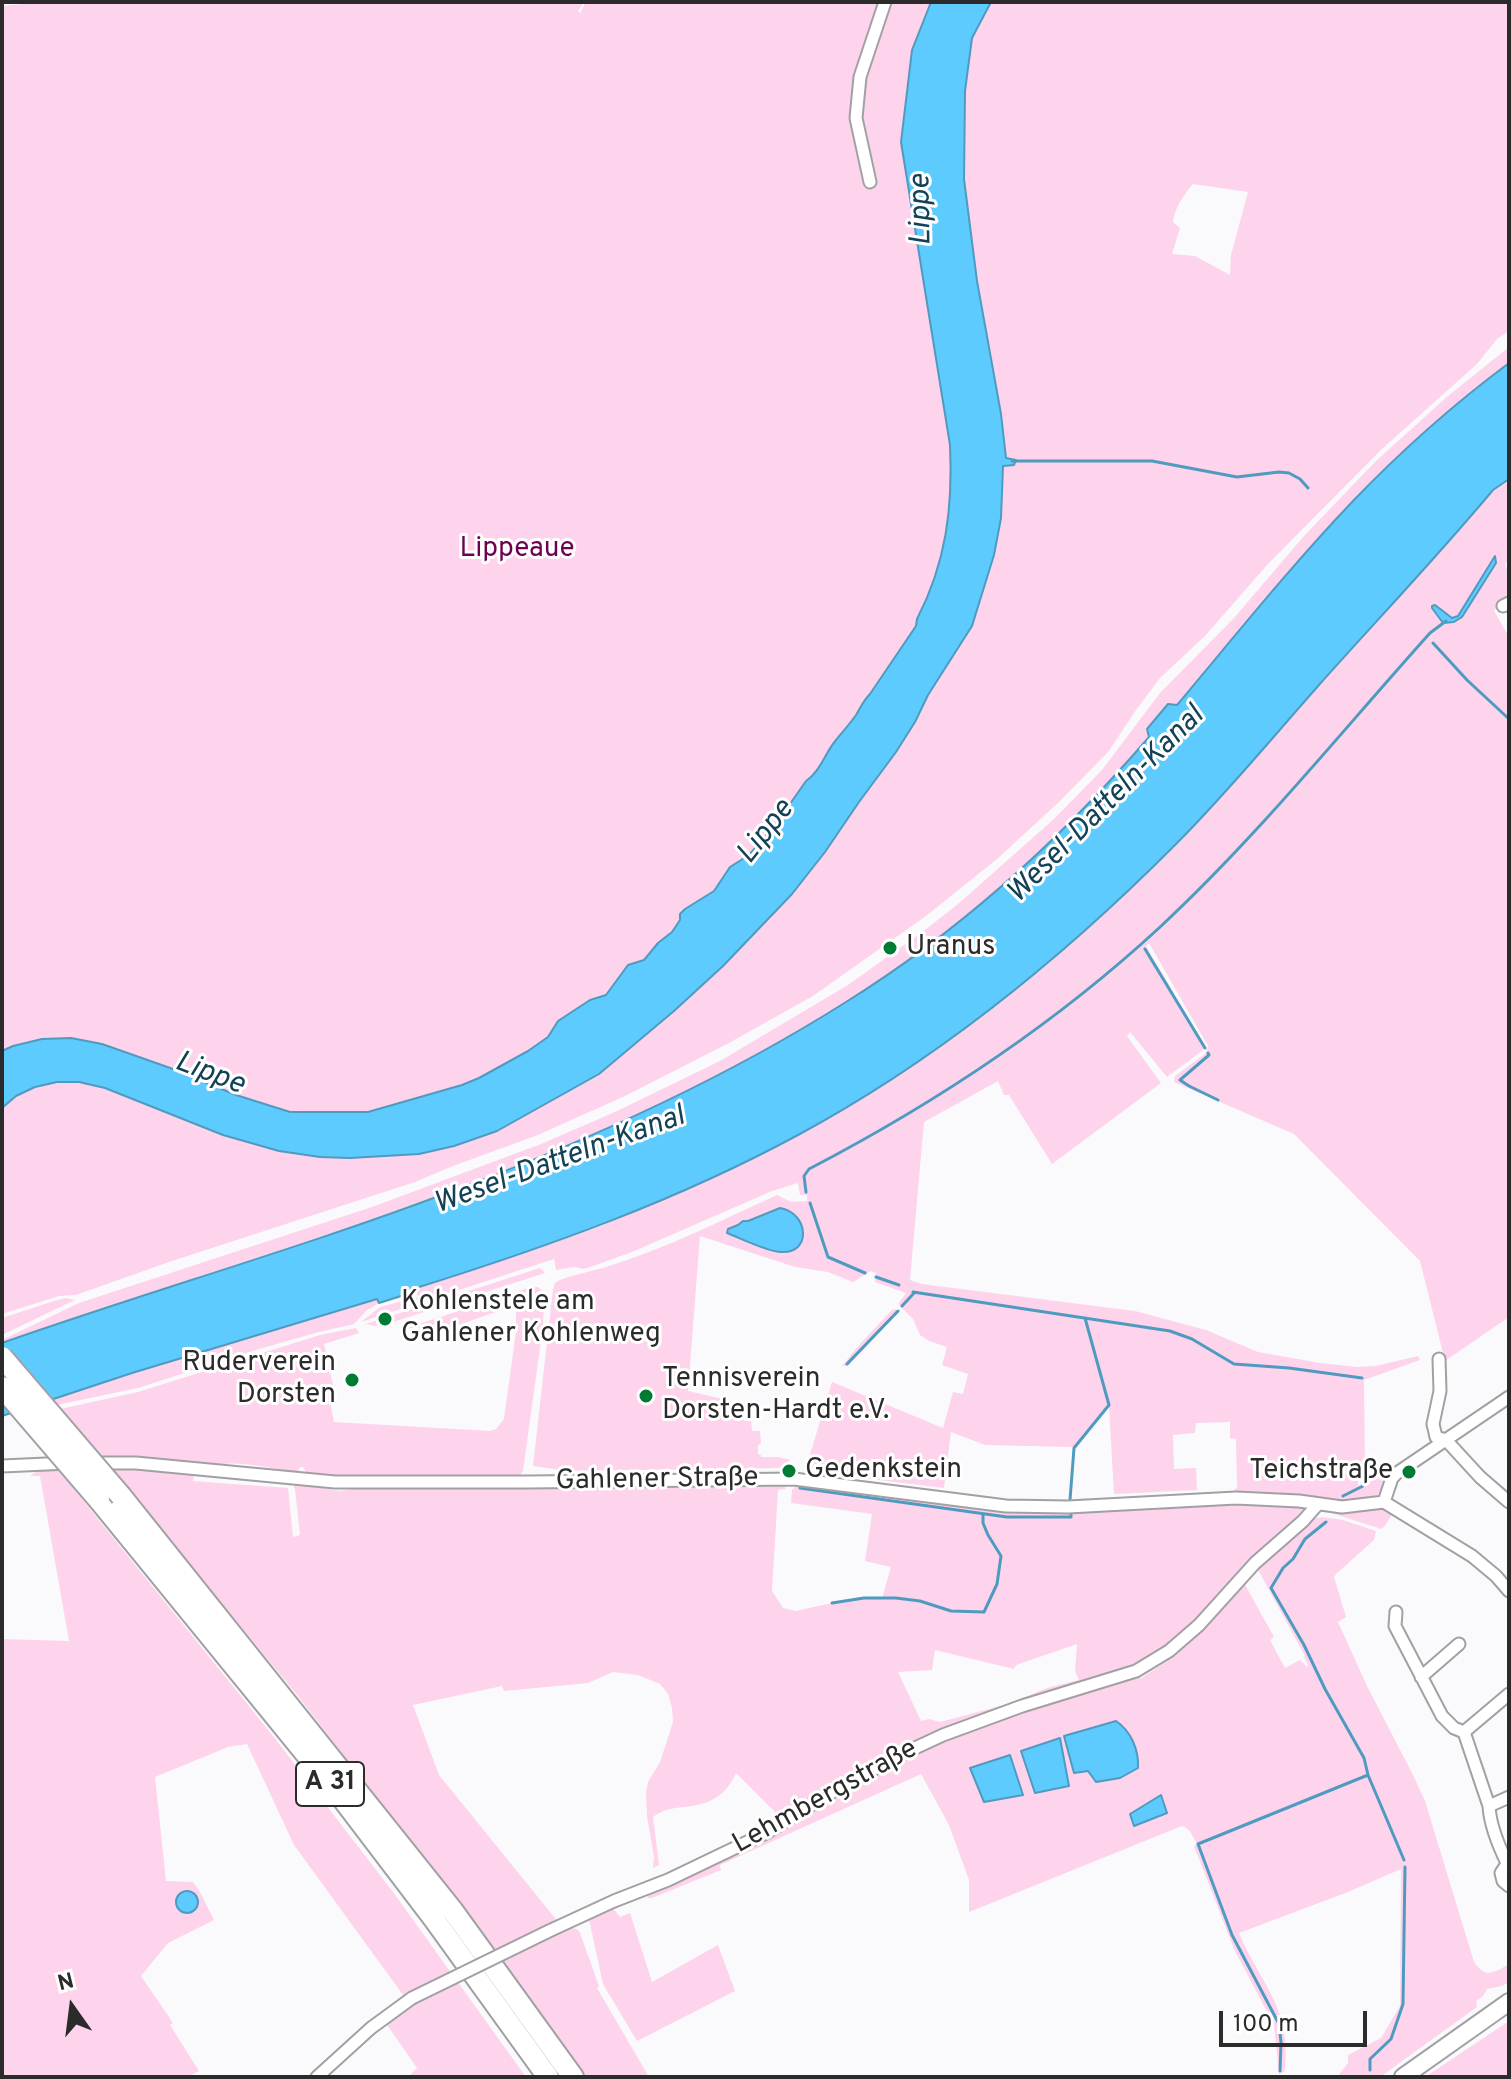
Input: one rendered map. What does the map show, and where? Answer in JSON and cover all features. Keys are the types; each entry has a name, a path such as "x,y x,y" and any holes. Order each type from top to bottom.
{"highway":[{"name":"A 31","path":"2,1357 121,1496 453,1911 573,2077"},
{"name":"A 31","path":"2,1387 99,1500 345,1802 548,2077"}],"main road":[{"path":"1403,2077 1509,2002"}],"street":[{"path":"870,182 856,118 860,77 885,2"},
{"path":"1439,1359 1440,1391 1433,1424 1436,1437 1446,1440 1480,1477 1509,1502"},
{"path":"1509,1397 1397,1473 1392,1478 1384,1502 1472,1556 1509,1591"},
{"name":"Gahlener Straße","path":"2,1466 136,1463 335,1482 794,1479 1006,1506 1068,1507 1236,1498 1342,1507 1384,1502"},
{"name":"Lehmbergstraße","path":"317,2077 371,2028 412,1998 549,1931 668,1880 768,1832 902,1754 943,1735 1022,1706 1136,1671 1169,1651 1199,1625 1255,1563 1318,1504"},
{"path":"1396,1612 1395,1626 1442,1716 1454,1728 1464,1732 1501,1853 1508,1864 1502,1870 1501,1877 1509,1886"},
{"path":"1421,1677 1459,1644"},
{"path":"1464,1732 1509,1694"},
{"path":"1489,1806 1509,1797"}],"green space":[{"name":"Lippeaue","path":"47,2 584,2 578,11 580,13 586,2 1509,2 1509,333 1497,339 1477,364 1382,449 1267,565 1205,636 1160,678 1109,751 1059,802 997,859 926,916 813,996 625,1096 538,1135 415,1182 76,1295 59,1296 2,1314 2,6","holes":["1193,184 1248,192 1231,255 1230,275 1195,256 1172,254 1180,228 1173,222 1174,217"]},
{"path":"1509,347 1509,363 1428,429 1353,501 1285,576 1177,705 1168,704 1147,729 1149,737 1045,847 930,945 847,1002 701,1084 550,1152 393,1212 3,1342 79,1303 372,1207 541,1144 720,1061 848,985 958,904 1054,819 1102,770 1160,693 1234,618 1349,489 1448,396"},
{"path":"1509,479 1509,557 1505,565 1509,573 1509,597 1500,602 1494,611 1509,637 1509,1317 1445,1361 1420,1261 1294,1134 1174,1082 1175,1076 1206,1053 1208,1046 1149,943 1146,946 1206,1048 1167,1077 1130,1032 1127,1036 1161,1083 1052,1164 1009,1095 1004,1095 998,1081 924,1122 910,1280 1135,1311 1206,1330 1258,1352 1320,1363 1376,1366 1418,1356 1420,1360 1364,1380 1365,1470 1358,1471 1358,1486 1380,1473 1385,1481 1377,1497 1339,1502 1294,1495 1235,1495 1236,1439 1230,1438 1230,1422 1196,1423 1195,1433 1173,1435 1174,1469 1196,1468 1197,1490 1114,1494 1109,1407 1073,1447 985,1445 951,1432 944,1488 805,1471 832,1382 943,1428 953,1392 963,1394 968,1374 942,1365 947,1347 920,1335 913,1319 898,1304 906,1293 875,1282 876,1273 871,1271 853,1282 700,1236 688,1391 723,1399 720,1404 730,1413 739,1405 746,1408 740,1416 745,1421 751,1420 752,1431 760,1431 758,1454 790,1460 780,1468 568,1471 533,1466 555,1283 652,1251 777,1195 791,1202 807,1201 807,1195 800,1195 798,1183 584,1269 556,1270 554,1259 361,1322 380,1307 418,1297 415,1288 603,1225 744,1163 1040,971 1178,842 1493,490","holes":["780,1208 796,1247 779,1251 752,1244 727,1232 741,1222"]},
{"path":"540,1268 545,1273 393,1322 375,1326 366,1324"},
{"path":"538,1287 544,1293 543,1326 523,1471 519,1477 308,1475 303,1467 297,1473 242,1464 213,1466 102,1458 60,1409 138,1392 320,1335 356,1328 359,1333 324,1344 335,1394 329,1396 334,1422 490,1431 504,1419 516,1332 516,1308 510,1307 437,1330 407,1328"},
{"path":"66,1298 75,1300 2,1335 2,1318"},
{"path":"378,1299 379,1303 354,1324 256,1350 138,1388 57,1405 53,1400 132,1373"},
{"path":"895,1309 899,1312 848,1366 842,1366 859,1345"},
{"path":"110,1467 194,1473 193,1481 288,1488 293,1537 300,1535 295,1483 339,1491 372,1486 783,1484 786,1489 778,1490 772,1591 783,1608 796,1611 841,1601 882,1598 891,1567 865,1561 872,1514 791,1503 792,1490 798,1484 1016,1511 1243,1503 1301,1506 1305,1514 1175,1642 1136,1667 987,1716 761,1831 775,1812 736,1773 716,1798 667,1810 653,1817 659,1865 653,1868 646,1792 673,1722 668,1694 660,1684 638,1675 613,1672 588,1683 504,1691 502,1686 413,1705 439,1775 559,1923 495,1953 297,1695","holes":["1077,1644 1075,1671 1079,1680 1047,1688 1008,1704 940,1722 929,1719 921,1721 898,1672 932,1670 935,1650 1014,1669 1016,1665"]},
{"path":"57,1468 273,1736 393,1892 526,2077 408,2077 417,2068 385,2022 392,2004 403,1995 294,1845 247,1744 228,1747 155,1777 166,1881 193,1882 214,1920 168,1943 141,1976 173,2023 170,2025 199,2071 188,2077 2,2077 2,1639 69,1641 40,1476 30,1476 41,1469"},
{"path":"1381,1507 1393,1513 1381,1529 1325,1511 1332,1509"},
{"path":"1322,1517 1376,1531 1374,1540 1334,1577 1346,1617 1338,1622 1425,1801 1474,1962 1482,1971 1490,1973 1509,1964 1509,1982 1487,1989 1476,2001 1477,2007 1380,2077 1337,2077 1348,2063 1348,2055 1381,2038 1400,2006 1401,1869 1239,1933 1279,2011 1286,2046 1284,2072 1279,2074 1274,2025 1234,1949 1194,1846 1197,1844 1182,1826 969,1912 969,1880 949,1825 921,1774 720,1865 721,1870 648,1898 647,1893 946,1737 1137,1673 1140,1679 1173,1657 1243,1581 1274,1637 1270,1640 1285,1668 1300,1660 1307,1667 1305,1656 1256,1566 1312,1519"},
{"path":"612,1907 620,1917 630,1913 652,1982 718,1945 735,1991 637,2041 603,1984 589,1919"},
{"path":"571,1928 580,1933 599,1986 597,1988 649,2077 586,2077 500,1959"},
{"path":"1509,2021 1509,2077 1425,2077"}],"water":[{"name":"Lippe","path":"931,2 991,2 972,38 965,91 964,179 1006,458 1016,460 1014,465 1003,466 1001,518 994,555 972,626 896,752 792,894 723,966 599,1074 497,1131 454,1146 419,1154 350,1158 279,1151 223,1135 105,1088 79,1082 57,1082 35,1087 16,1096 2,1108 2,1051 42,1039 71,1038 102,1044 290,1112 368,1112 462,1085 528,1051 548,1037 558,1021 590,1000 606,995 628,965 644,960 672,932 680,920 680,914 714,891 730,867 749,855 776,824 819,768 916,626 935,577 946,535 950,445 901,142 912,50"},
{"name":"Wesel-Datteln-Kanal","path":"1509,363 1509,479 1493,490 1177,843 1045,965 950,1039 901,1073 798,1135 658,1202 514,1256 416,1288 417,1291 379,1303 377,1299 2,1416 2,1343 337,1232 550,1153 701,1084 799,1031 888,974 969,914 1045,847 1149,737 1147,729 1168,704 1177,705 1285,576 1353,501 1428,429"},
{"path":"1495,556 1496,563 1462,617 1443,623 1432,606 1435,605 1452,618 1458,616"},
{"path":"780,1208 790,1211 801,1225 802,1240 791,1251 769,1250 727,1233 728,1229 743,1221"},
{"path":"1116,1721 1133,1742 1138,1768 1120,1778 1096,1782 1088,1771 1074,1773 1064,1736"},
{"path":"1060,1738 1069,1786 1035,1793 1021,1751"},
{"path":"1010,1755 1023,1795 984,1802 970,1768"},
{"path":"1161,1795 1167,1813 1134,1826 1130,1814"},
{"path":"187,1891 195,1894 198,1902 195,1910 187,1913 179,1910 176,1902 179,1894"}],"waterway":[{"path":"1012,461 1152,461 1237,477 1279,472 1300,479 1308,488"},
{"path":"806,1192 804,1176 809,1169 902,1117 992,1060 1078,997 1159,928 1298,784 1430,633 1446,621"},
{"path":"1433,643 1509,719"},
{"path":"1145,949 1205,1048"},
{"path":"1208,1053 1180,1080 1218,1100"},
{"path":"810,1203 828,1257 865,1273"},
{"path":"876,1277 899,1285"},
{"path":"913,1292 1170,1331 1192,1339 1234,1364 1362,1378"},
{"path":"902,1306 915,1292"},
{"path":"847,1364 898,1311"},
{"path":"1070,1500 1074,1448 1109,1405 1085,1318"},
{"path":"1343,1496 1363,1486"},
{"path":"800,1488 1007,1517 1071,1515"},
{"path":"832,1603 864,1598 896,1598 920,1601 951,1611 984,1612 997,1584 1001,1556 988,1535 983,1514"},
{"path":"1326,1522 1305,1539 1271,1588 1364,1758 1368,1775 1404,1860"},
{"path":"1280,2071 1279,2024 1232,1935 1198,1844 1368,1775"},
{"path":"1370,2070 1370,2059 1391,2039 1403,2004 1405,1867"}],"place":[{"name":"Uranus","path":"890,948"},
{"name":"Kohlenstele am Gahlener Kohlenweg","path":"385,1319"},
{"name":"Ruderverein Dorsten","path":"352,1380"},
{"name":"Tennisverein Dorsten-Hardt e.V.","path":"646,1396"},
{"name":"Gedenkstein","path":"789,1471"},
{"name":"Teichstraße","path":"1409,1472"}]}
